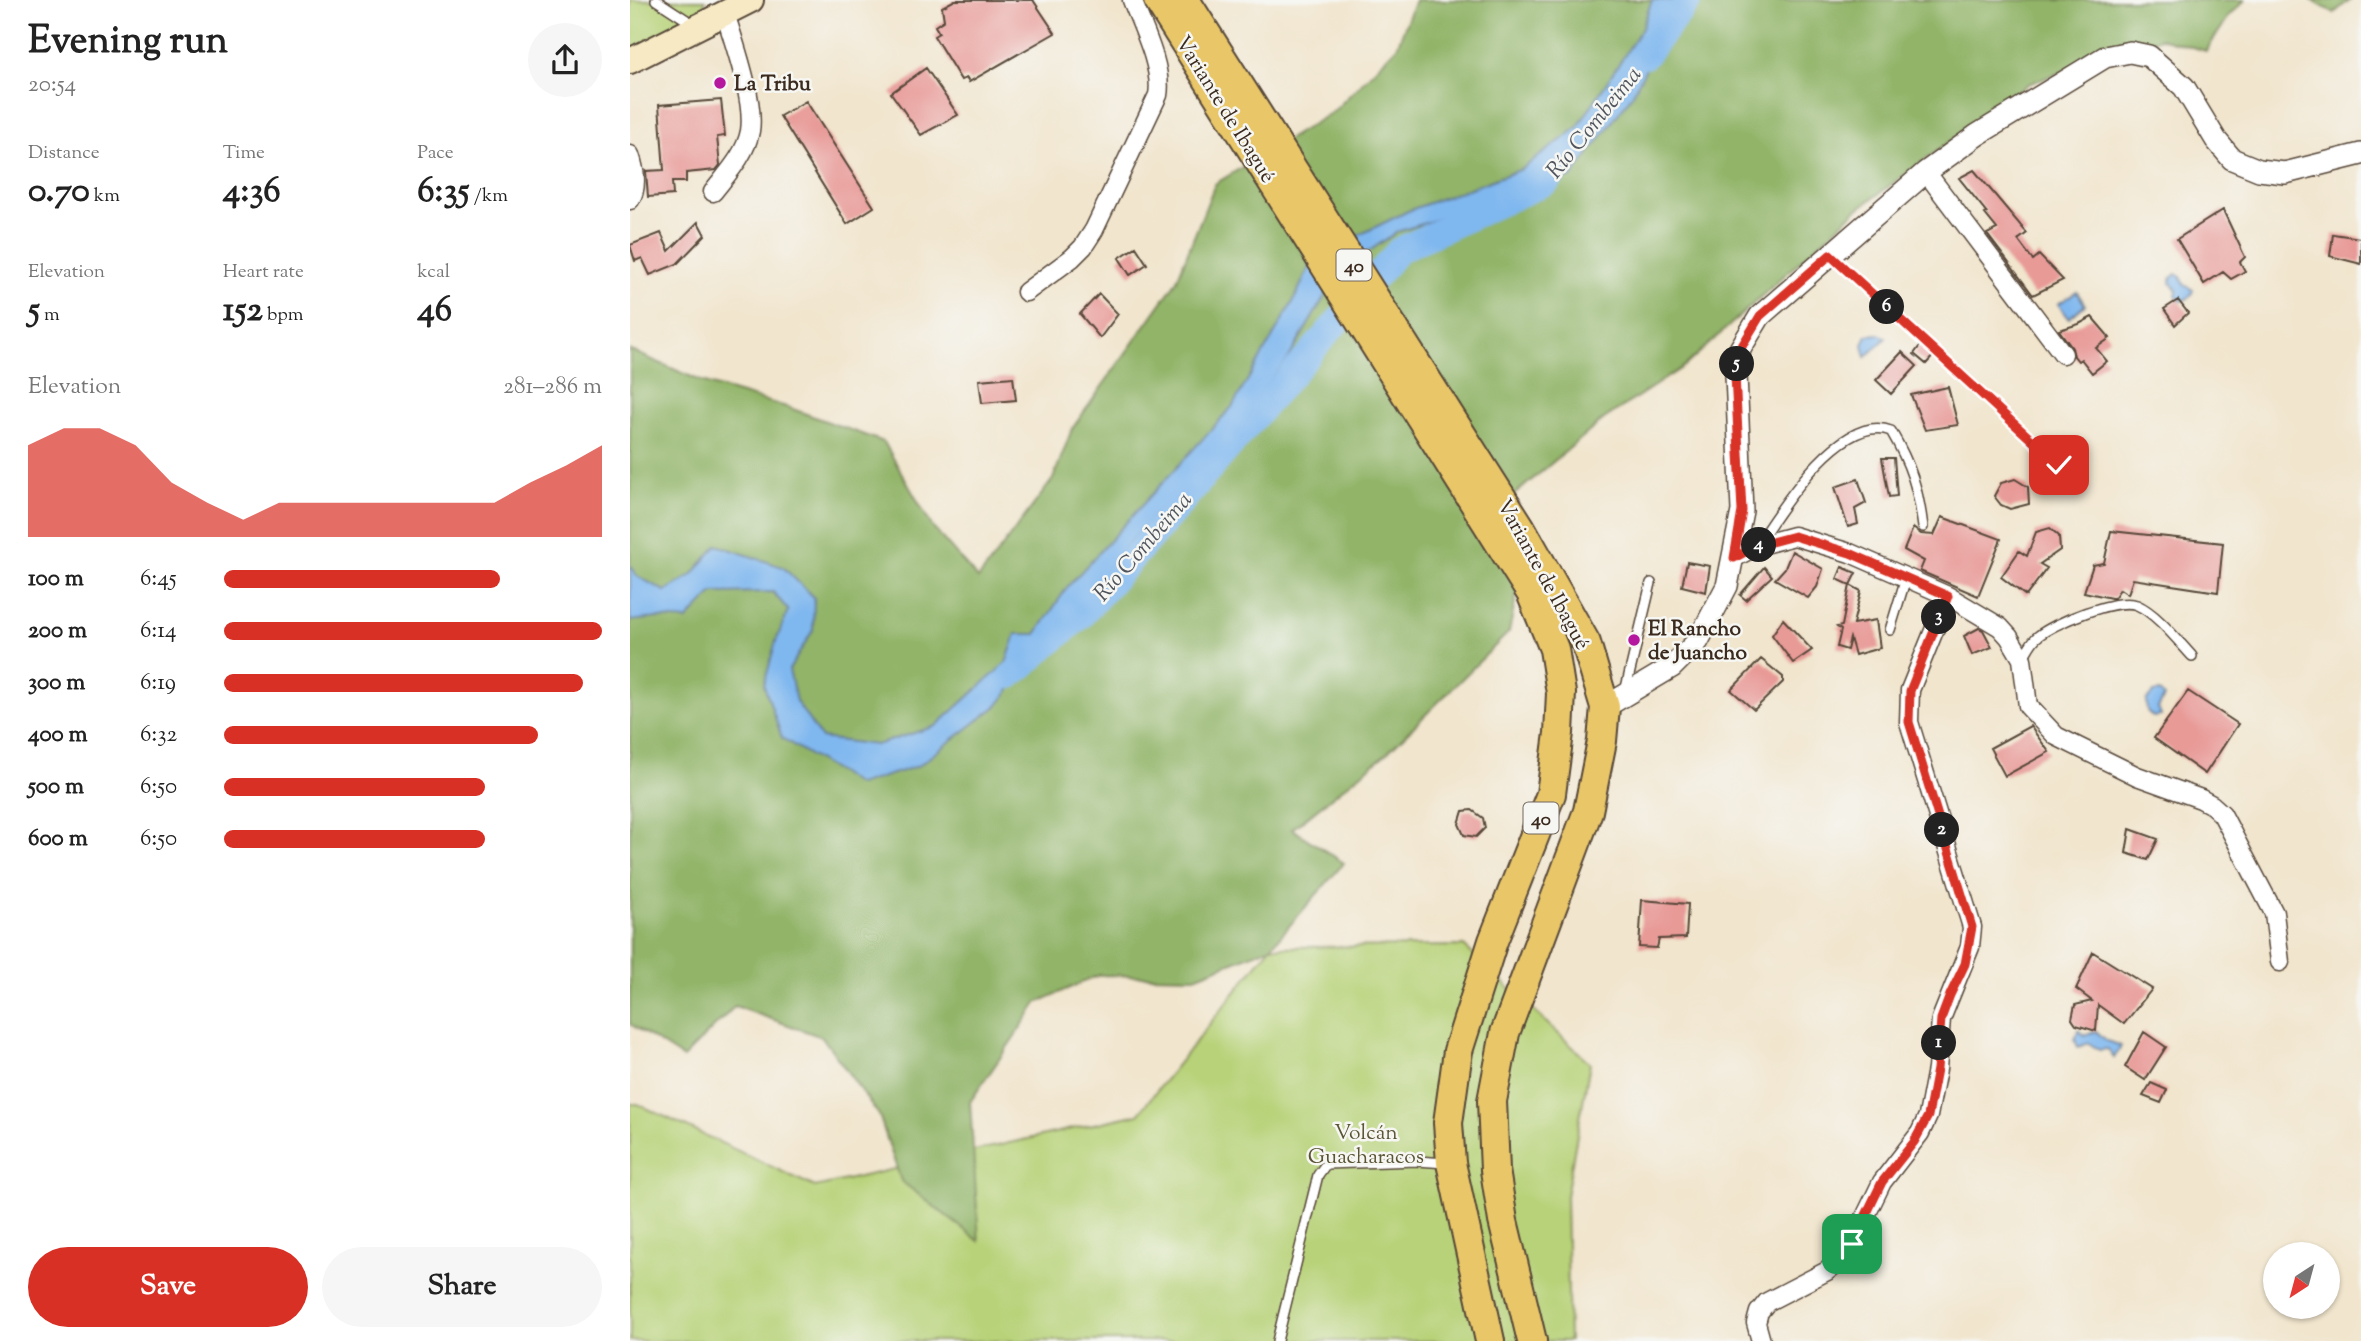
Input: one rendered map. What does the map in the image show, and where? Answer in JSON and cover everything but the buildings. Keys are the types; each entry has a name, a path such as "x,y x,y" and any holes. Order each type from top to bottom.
{"highway":[{"name":"Variante de Ibagué","path":"1174,5 1365,330 1531,593 1554,649 1561,693 1559,733 1550,794 1493,941 1458,1051 1448,1123 1451,1163 1490,1341"},
{"name":"Variante de Ibagué","path":"1174,5 1521,528 1586,643 1615,701 1602,741 1588,811 1505,1033 1492,1101 1495,1170 1501,1208 1532,1341"}],"main road":[{"path":"630,61 714,15 751,0"}],"street":[{"path":"1026,292 1083,247 1094,230 1158,95 1160,83 1155,64 1132,0"},
{"path":"713,192 739,158 750,130 747,90 714,15"},
{"path":"1615,701 1672,667 1698,641 1727,586 1742,511 1735,375 1740,349 1760,316 1926,172 1977,135 2105,57 2130,52 2149,56 2184,87 2216,140 2232,159 2259,170 2285,173 2361,154"},
{"path":"630,155 635,192 630,200"},
{"path":"1926,172 2063,354"},
{"path":"1734,558 1756,546 1794,536 1850,553 1948,596 2000,628 2009,636 2022,659 2028,706 2056,736 2137,776 2201,799 2222,814 2274,913 2280,962"},
{"path":"1761,1341 1756,1323 1759,1312 1767,1302 1827,1271 1839,1261 1852,1244 1882,1182 1914,1142 1928,1116 1937,1069 1941,1019 1965,964 1972,927 1909,722 1910,691 1948,596"}],"lane":[{"path":"656,0 714,15"},
{"path":"1756,546 1813,467 1848,439 1875,427 1891,430 1906,457 1919,491 1923,527"},
{"path":"1890,630 1906,578"},
{"path":"1615,701 1651,583"},
{"path":"2022,659 2036,637 2107,605 2129,603 2145,610 2171,632 2192,656"},
{"path":"1276,1341 1318,1175 1326,1164 1417,1161 1451,1163"}],"path":[{"path":"1830,255 2059,465 2056,474 2035,482"}],"green space":[{"path":"630,0 705,0 703,19 630,55"},
{"path":"1415,0 2245,0 2230,15 2206,51 2160,38 2028,84 1854,212 1686,365 1604,419 1501,506 1524,559 1509,632 1387,753 1292,829 1344,863 1271,947 1195,977 1099,975 1038,1002 970,1102 979,1241 901,1181 879,1115 822,1037 735,1006 683,1058 630,1024 630,350 708,384 790,408 884,442 933,528 978,579 1053,479 1072,429 1176,282 1215,184 1334,111 1397,47"},
{"path":"2311,0 2350,0 2334,13"},
{"name":"Volcán Guacharacos","path":"1464,946 1590,1063 1566,1196 1569,1341 630,1341 630,1104 638,1104 815,1187 1138,1114 1271,947"}],"water":[{"path":"1652,0 1682,0 1632,95 1572,177 1397,232 1339,272 1287,361 1212,452 1064,619 998,705 918,766 858,785 782,738 764,685 788,610 773,592 713,593 687,620 658,618 630,621 630,565 637,576 665,591 692,575 717,545 783,567 814,598 813,630 789,670 796,701 821,738 876,745 936,726 1006,663 1016,634 1036,634 1068,586 1232,407 1293,302 1314,257 1410,210 1522,169 1577,128 1642,28"},
{"path":"2176,274 2193,290 2189,297 2181,301 2171,283 2171,278"},
{"path":"2077,292 2085,305 2069,318 2058,304"},
{"path":"1879,334 1886,338 1866,357 1863,345 1867,335"},
{"path":"2160,692 2164,697 2158,708 2161,716 2153,717 2147,711 2146,701 2153,693"},
{"path":"2078,1030 2085,1036 2096,1031 2107,1041 2121,1046 2114,1058 2108,1049 2099,1050 2089,1043 2078,1047 2075,1040"}],"waterway":[{"name":"Río Combeima","path":"1645,56 1689,0"},
{"name":"Río Combeima","path":"1011,676 1080,617 1399,250 1547,182 1557,169"}],"place":[{"name":"La Tribu","path":"720,83"},
{"name":"El Rancho de Juancho","path":"1634,640"}],"route":[{"path":"1852,1244 1882,1182 1914,1142 1928,1116 1937,1069 1941,1019 1970,947 1972,927 1909,722 1910,691 1948,596 1850,553 1794,536 1756,546 1734,558 1742,511 1735,375 1740,349 1760,316 1830,255 2059,465"}]}
